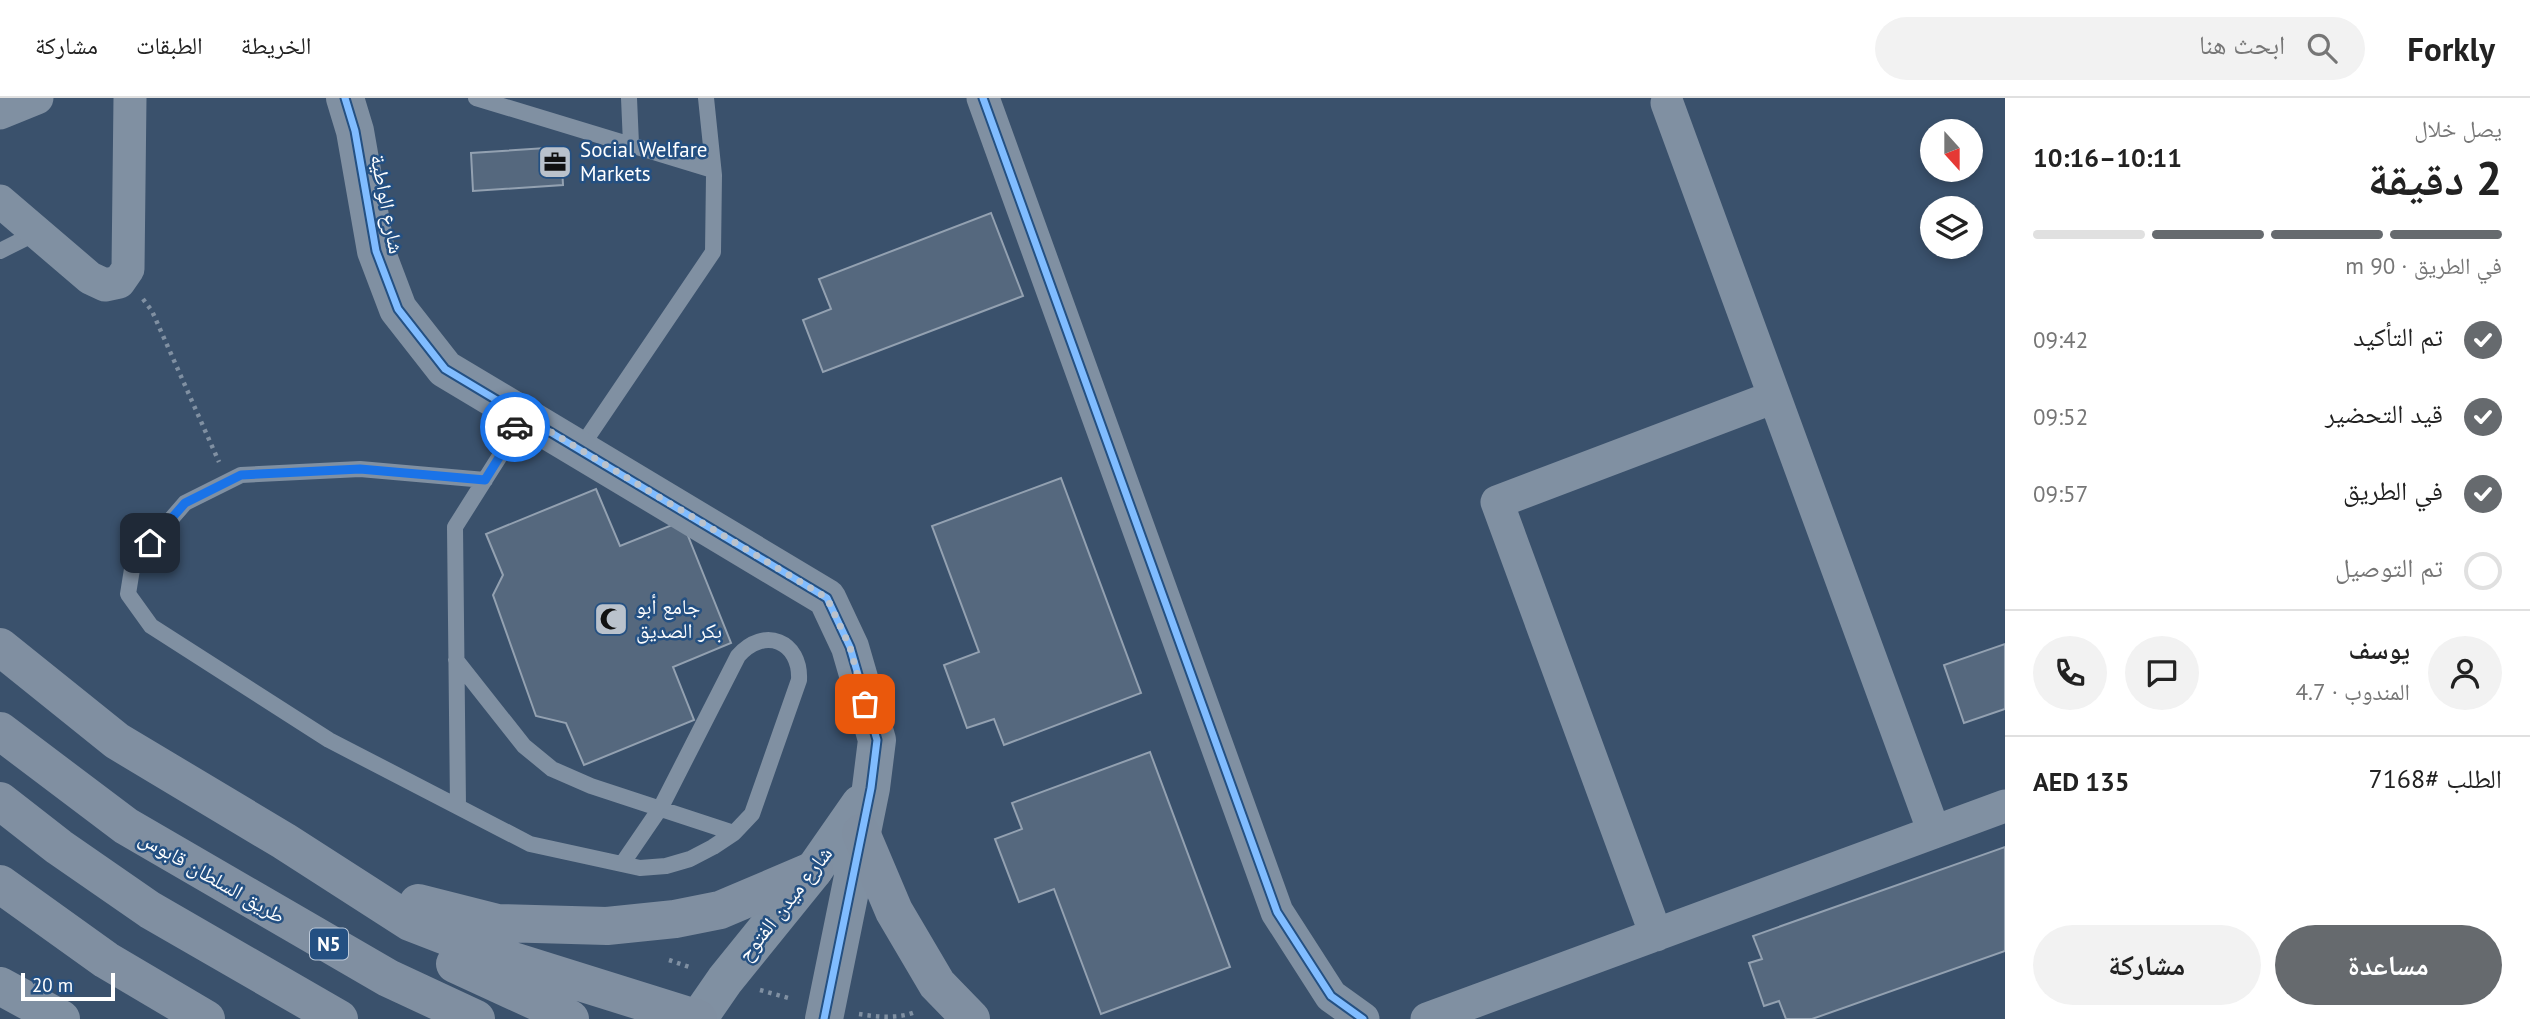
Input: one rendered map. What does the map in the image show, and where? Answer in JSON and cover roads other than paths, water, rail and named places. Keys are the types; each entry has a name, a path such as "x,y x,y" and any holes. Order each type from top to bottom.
{"highway":[{"path":"0,647 117,741 284,841 410,922 502,958 698,1019"},
{"name":"طريق السلطان قابوس","path":"0,731 126,827 388,978 476,1019"},
{"path":"0,801 59,847 150,910 339,1019"},
{"path":"861,833 894,911 937,984 971,1019"},
{"path":"338,876 423,905 497,923 607,926 675,919 720,910 814,870"},
{"path":"0,884 106,960 177,1019"},
{"path":"410,922 435,956 570,1019"},
{"path":"106,960 206,1019"}],"street":[{"path":"0,113 37,98"},
{"path":"0,201 90,278 112,285 125,276 128,269 130,98"},
{"name":"شارع الواطية","path":"345,98 355,131 376,251 398,309 445,369 521,421 579,450 827,598 850,647 877,740 871,788 824,1019"},
{"path":"983,98 1277,912 1331,996 1363,1019"},
{"path":"1667,103 1934,832"},
{"path":"1656,934 1497,502 1774,397"},
{"name":"شارع ميدن الفتوح","path":"698,1019 725,980 814,870 871,788"},
{"path":"1427,1019 2005,806"},
{"path":"0,986 61,1019"}],"lane":[{"path":"476,98 713,170"},
{"path":"629,98 631,144"},
{"path":"579,450 713,252 713,170 706,98"},
{"path":"0,251 36,233"},
{"path":"457,806 455,527 521,421"},
{"path":"485,480 360,469 241,475 185,503 133,563 128,594 151,626 329,740 530,844 640,868 666,866 690,859 734,832 752,814 799,680 797,660 784,644 774,640 754,642 738,656 661,807 622,864"},
{"path":"456,660 524,746 552,769 591,786 734,832"}],"place":[{"name":"Social Welfare Markets","path":"555,162"},
{"name":"جامع أبو بكر الصديق","path":"611,619"}]}
